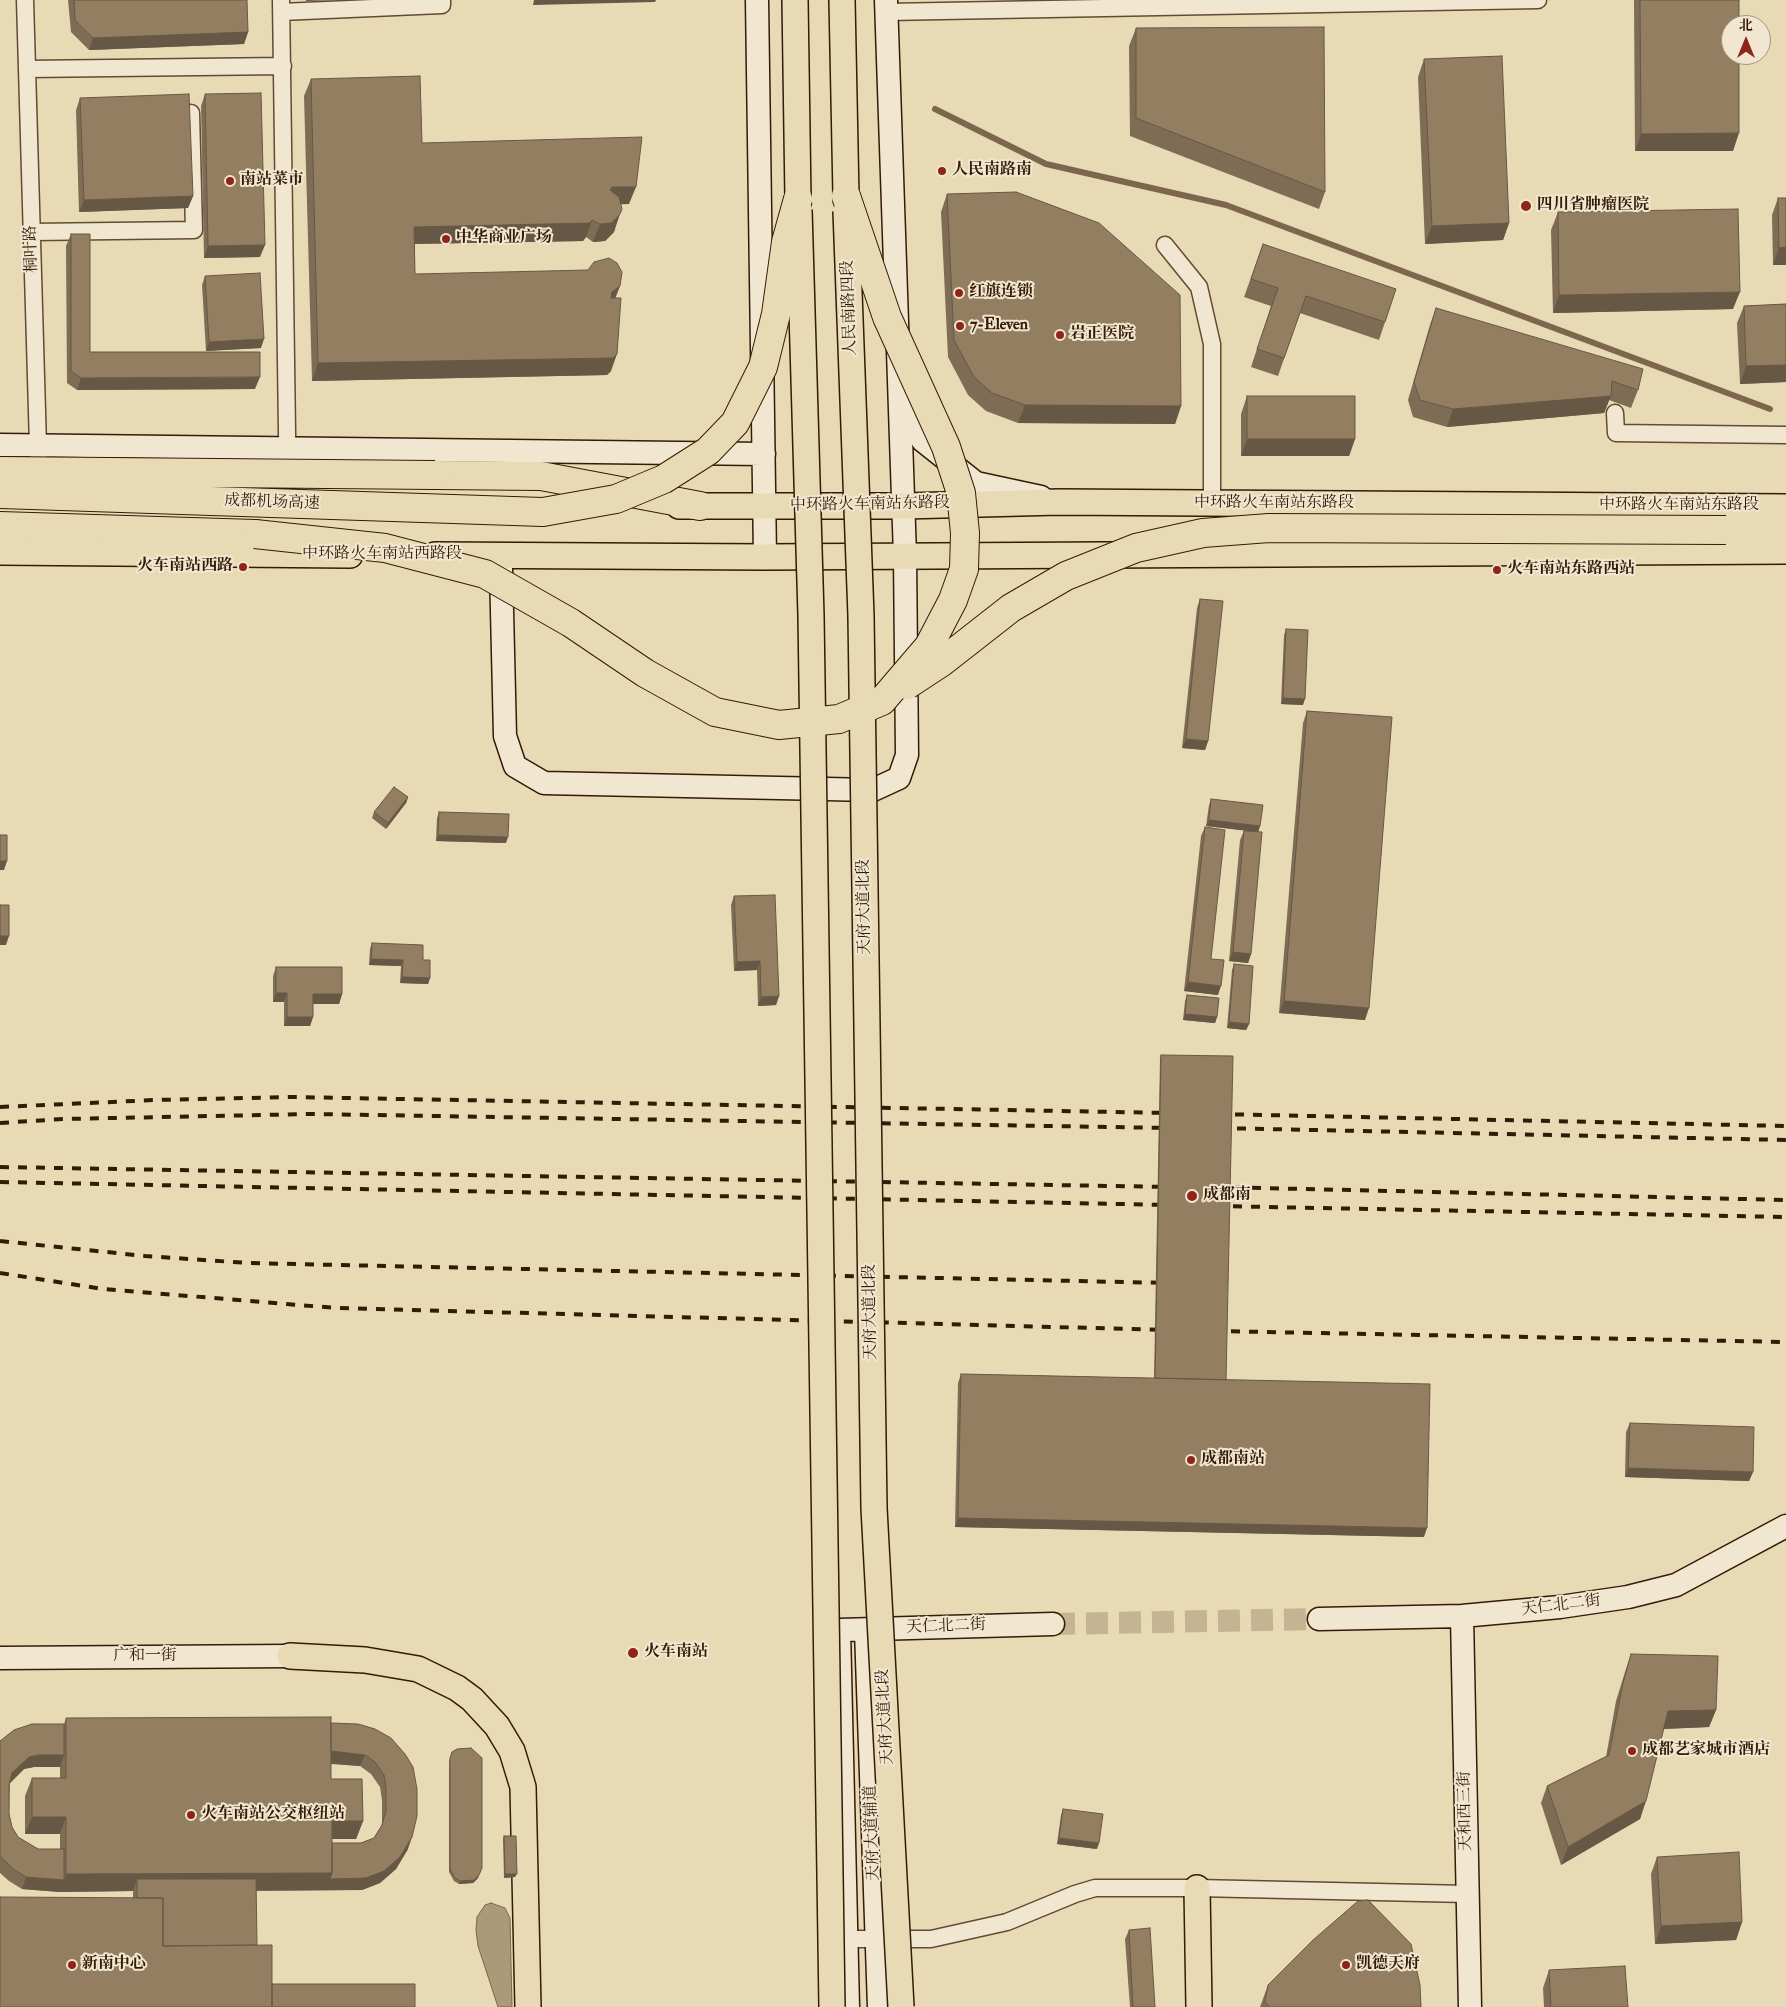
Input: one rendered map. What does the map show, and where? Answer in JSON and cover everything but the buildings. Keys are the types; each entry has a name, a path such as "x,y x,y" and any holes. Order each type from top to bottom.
{"highway":[{"path":"846,196 887,316 946,447 961,493 965,533 964,569 953,600 929,646 882,701"},
{"name":"成都机场高速","path":"0,495 543,512 616,499 664,479 708,451 735,423 763,367 776,314 786,242 798,199"},
{"path":"0,471 541,476 700,506"},
{"name":"成都机场高速","path":"0,526 255,534 385,548 484,574 572,622 645,673 715,712 779,725 838,719 882,701 942,662 1011,608 1066,576 1136,548 1203,533 1269,528 1786,530"}],"main road":[{"path":"795,0 798,199 811,616 835,2003"},
{"name":"人民南路四段","path":"842,0 846,196 861,616"},
{"path":"0,495 39,498 288,504 763,507"},
{"name":"中环路火车南站东路段","path":"763,507 1059,502 1786,507"},
{"path":"764,558 1786,551"},
{"name":"中环路火车南站西路段","path":"0,552 764,558"},
{"name":"天府大道北段","path":"861,616 874,1508 902,2004"},
{"path":"290,1656 365,1660 418,1669 457,1688 472,1699 497,1726 512,1752 522,1787 528,2007"},
{"path":"1197,1888 1199,2007"}],"street":[{"name":"桐叶路","path":"25,0 39,498"},
{"path":"288,504 281,6 442,5 442,0"},
{"path":"758,0 764,558"},
{"path":"501,556 505,736 516,766 544,783 873,790 899,778 908,755 905,556 887,6 1538,0"},
{"path":"27,70 283,66"},
{"path":"32,232 194,230 191,114"},
{"path":"1165,245 1199,287 1212,344 1212,504"},
{"path":"899,401 923,441 976,483 1059,502"},
{"path":"1615,413 1616,433 1786,435"},
{"path":"0,445 764,454"},
{"name":"天仁北二街","path":"1319,1619 1462,1616 1589,1603 1628,1597 1676,1585 1786,1526"},
{"name":"天和西三街","path":"1462,1616 1470,2007"},
{"name":"天仁北二街","path":"839,1630 1053,1624"},
{"name":"天府大道辅道","path":"835,2003 846,1938 839,1630"},
{"name":"天府大道辅道","path":"866,1630 878,2007"},
{"name":"广和一街","path":"0,1658 290,1656"},
{"path":"846,1938 931,1939 1007,1922 1075,1894 1095,1888 1197,1888 1467,1894"}],"shaded area":[{"path":"491,1903 505,1908 510,1918 512,2007 498,2007 478,1946 477,1917 485,1905"}],"waterway":[{"path":"935,109 1046,164 1226,205 1770,409"}],"tunnel":[{"path":"1053,1624 1319,1619"}],"railway":[{"path":"0,1107 155,1100 292,1097 1172,1113"},
{"path":"0,1123 63,1119 312,1114 1171,1128"},
{"path":"1217,1114 1786,1126"},
{"path":"1219,1128 1786,1140"},
{"path":"0,1167 1171,1187"},
{"path":"0,1182 1170,1205"},
{"path":"1216,1187 1786,1200"},
{"path":"1215,1206 1786,1217"},
{"path":"0,1241 145,1256 248,1263 1169,1283"},
{"path":"0,1273 103,1289 336,1308 1168,1330"},
{"path":"1213,1331 1786,1342"}],"place":[{"name":"人民南路南","path":"942,171"},
{"name":"南站菜市","path":"230,181"},
{"name":"四川省肿瘤医院","path":"1526,206"},
{"name":"中华商业广场","path":"446,239"},
{"name":"红旗连锁","path":"959,293"},
{"name":"7-Eleven","path":"960,326"},
{"name":"岩正医院","path":"1060,335"},
{"name":"火车南站西路","path":"243,567"},
{"name":"火车南站东路西站","path":"1497,570"},
{"name":"成都南","path":"1192,1196"},
{"name":"成都南站","path":"1191,1460"},
{"name":"火车南站","path":"633,1653"},
{"name":"成都艺家城市酒店","path":"1632,1751"},
{"name":"火车南站公交枢纽站","path":"191,1815"},
{"name":"新南中心","path":"72,1965"},
{"name":"凯德天府","path":"1346,1965"}]}
